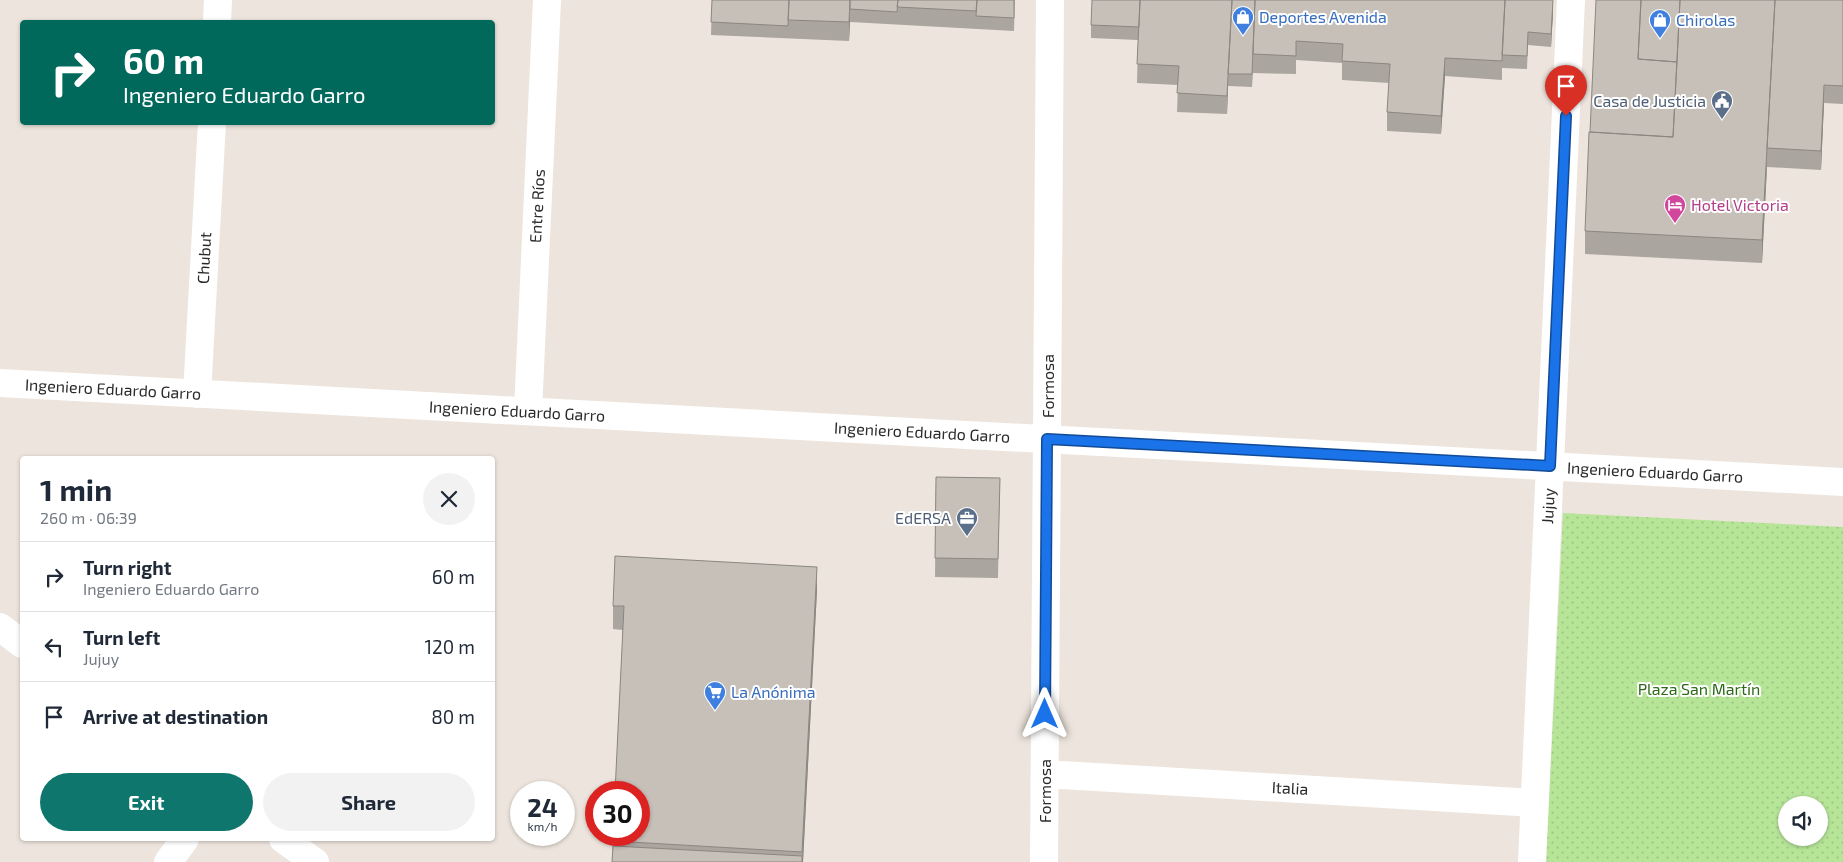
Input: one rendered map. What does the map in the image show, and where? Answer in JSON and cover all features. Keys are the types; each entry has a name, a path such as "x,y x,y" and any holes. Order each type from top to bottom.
{"street":[{"path":"217,20 218,0"},
{"name":"Entre Ríos","path":"528,412 547,0"},
{"name":"Formosa","path":"1044,862 1050,0"},
{"name":"Jujuy","path":"1532,862 1571,0"},
{"name":"Chubut","path":"197,394 212,125"},
{"name":"Ingeniero Eduardo Garro","path":"0,383 1843,482"},
{"path":"0,627 20,642"},
{"name":"Italia","path":"1045,774 1534,803"},
{"path":"168,862 184,841"},
{"path":"286,841 315,862"}],"green space":[{"name":"Plaza San Martín","path":"1563,513 1843,527 1843,862 1546,862"}],"building":[{"path":"712,0 789,0 788,26 711,22"},
{"path":"789,0 850,0 849,22 788,20"},
{"path":"850,0 898,0 897,12 850,9"},
{"path":"898,0 977,0 976,11 897,7"},
{"path":"977,0 1014,0 1014,18 976,16"},
{"path":"1092,0 1140,0 1139,27 1091,25"},
{"path":"1140,0 1232,0 1227,96 1177,93 1179,66 1137,64"},
{"name":"Deportes Avenida","path":"1232,0 1255,0 1252,74 1228,74"},
{"path":"1255,0 1505,0 1502,61 1445,58 1441,116 1387,112 1390,64 1342,61 1343,44 1296,41 1296,56 1253,54"},
{"path":"1505,0 1553,0 1551,34 1528,32 1527,56 1502,55"},
{"path":"1596,0 1641,0 1638,59 1677,62 1673,137 1590,132"},
{"name":"Chirolas","path":"1641,0 1680,0 1677,62 1638,59"},
{"path":"1680,0 1775,0 1762,240 1585,231 1589,132 1673,137"},
{"path":"1775,0 1843,0 1843,86 1824,85 1821,151 1767,148"},
{"name":"EdERSA","path":"936,477 1000,478 998,559 935,558"},
{"name":"La Anónima","path":"615,556 817,567 802,852 650,843 650,781 616,781 624,606 613,606"},
{"path":"613,846 802,856 802,862 612,862"}],"place":[{"name":"Deportes Avenida","path":"1243,36"},
{"name":"Chirolas","path":"1660,39"},
{"name":"Casa de Justicia","path":"1722,120"},
{"name":"Hotel Victoria","path":"1675,224"},
{"name":"EdERSA","path":"967,537"},
{"name":"La Anónima","path":"715,711"}],"route":[{"path":"1045,714 1047,439 1550,466 1566,116"}]}
